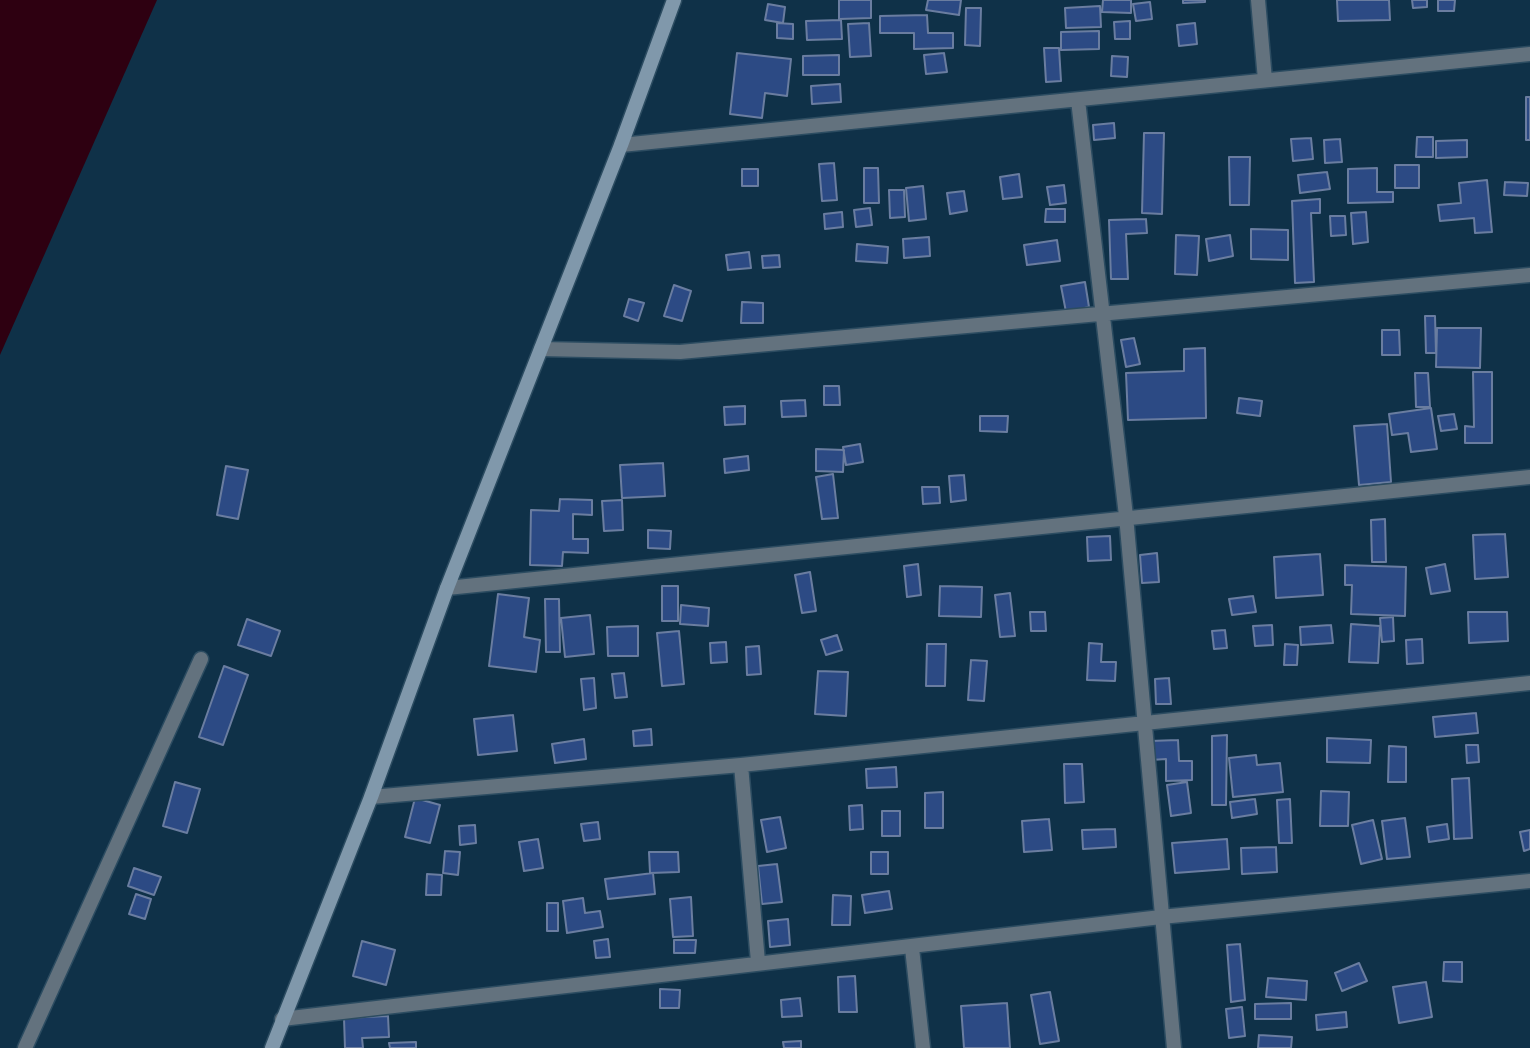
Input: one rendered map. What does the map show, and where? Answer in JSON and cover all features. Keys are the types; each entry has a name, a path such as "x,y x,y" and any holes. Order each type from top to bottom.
{"street":[{"path":"272,1048 371,797 447,588 621,145 674,0"},
{"path":"1258,0 1265,80"},
{"path":"621,145 1530,54"},
{"path":"1078,100 1126,516 1174,1048"},
{"path":"541,349 680,352 1103,316 1530,275"},
{"path":"447,588 1126,516 1530,477"},
{"path":"25,1048 201,659"},
{"path":"371,797 741,765 1530,683"},
{"path":"741,765 758,962"},
{"path":"282,1019 758,962 912,948 1161,916 1530,881"},
{"path":"912,948 923,1048"}],"shaded area":[{"path":"0,0 157,0 0,355"}],"building":[{"path":"839,0 871,0 871,18 839,19"},
{"path":"928,0 961,0 959,15 926,10"},
{"path":"1103,0 1131,0 1131,13 1102,12"},
{"path":"1183,0 1205,0 1205,2 1183,3"},
{"path":"1337,0 1389,0 1390,20 1338,21"},
{"path":"1412,0 1427,0 1427,7 1413,8"},
{"path":"1438,0 1455,0 1454,11 1438,11"},
{"path":"1150,2 1152,19 1136,21 1133,4"},
{"path":"768,4 785,7 783,23 765,20"},
{"path":"1100,6 1101,27 1066,28 1065,8"},
{"path":"966,8 981,8 980,46 965,45"},
{"path":"927,15 928,33 953,33 953,48 914,49 914,33 880,33 880,16"},
{"path":"841,20 842,39 807,40 806,21"},
{"path":"1130,21 1130,39 1115,39 1114,22"},
{"path":"777,23 793,24 793,39 777,38"},
{"path":"869,23 871,56 850,57 848,24"},
{"path":"1195,23 1197,44 1179,46 1177,25"},
{"path":"1099,31 1099,49 1061,50 1061,32"},
{"path":"1044,48 1059,48 1061,81 1046,82"},
{"path":"737,53 791,59 787,96 765,93 762,118 730,114"},
{"path":"944,53 947,72 926,74 924,55"},
{"path":"839,55 839,75 803,75 803,56"},
{"path":"1112,56 1128,57 1127,77 1111,76"},
{"path":"840,84 841,102 812,104 811,86"},
{"path":"1526,97 1530,97 1530,140 1526,140"},
{"path":"1114,123 1115,138 1094,140 1093,125"},
{"path":"1144,133 1164,133 1162,214 1142,213"},
{"path":"1417,137 1433,137 1433,157 1416,157"},
{"path":"1311,138 1313,159 1293,161 1291,139"},
{"path":"1340,139 1342,162 1325,163 1324,140"},
{"path":"1467,140 1467,157 1436,158 1436,141"},
{"path":"1229,157 1250,157 1249,205 1230,205"},
{"path":"834,163 837,200 822,201 819,164"},
{"path":"1395,165 1419,165 1419,188 1395,188"},
{"path":"864,168 878,168 879,203 864,203"},
{"path":"1377,168 1377,192 1393,192 1393,202 1348,203 1348,169"},
{"path":"742,169 758,169 758,186 742,186"},
{"path":"1327,172 1330,189 1300,193 1298,175"},
{"path":"1019,174 1022,197 1003,199 1000,177"},
{"path":"1487,180 1492,232 1475,233 1474,218 1440,221 1438,205 1461,203 1459,183"},
{"path":"1505,182 1528,183 1527,196 1504,195"},
{"path":"1064,185 1066,203 1050,205 1047,187"},
{"path":"923,186 926,219 909,221 906,188"},
{"path":"889,190 904,190 905,217 890,218"},
{"path":"964,191 967,211 950,214 947,193"},
{"path":"1320,199 1320,213 1311,213 1314,282 1295,283 1292,201"},
{"path":"870,208 872,225 856,227 854,210"},
{"path":"1046,209 1065,209 1065,222 1045,222"},
{"path":"842,212 843,227 825,229 824,214"},
{"path":"1366,212 1368,242 1353,244 1351,213"},
{"path":"1330,216 1345,216 1346,235 1331,236"},
{"path":"1146,219 1147,233 1126,234 1128,279 1111,279 1109,220"},
{"path":"1251,229 1288,230 1288,260 1251,259"},
{"path":"1176,235 1199,236 1197,275 1175,274"},
{"path":"1230,235 1233,256 1209,261 1206,239"},
{"path":"929,237 930,256 904,258 903,239"},
{"path":"1057,240 1060,261 1027,265 1024,245"},
{"path":"857,244 888,247 887,263 856,261"},
{"path":"749,252 751,268 728,270 726,255"},
{"path":"779,255 780,267 763,268 762,256"},
{"path":"1085,282 1089,307 1066,312 1061,286"},
{"path":"674,285 691,291 682,321 664,316"},
{"path":"629,299 644,303 638,321 624,316"},
{"path":"742,302 763,303 763,323 741,323"},
{"path":"1425,316 1435,316 1436,353 1426,353"},
{"path":"1437,328 1481,328 1480,368 1436,367"},
{"path":"1382,330 1399,330 1400,355 1382,355"},
{"path":"1134,338 1140,364 1126,367 1121,340"},
{"path":"1205,348 1206,418 1128,420 1126,373 1184,371 1184,349"},
{"path":"1473,372 1492,372 1492,443 1465,443 1465,426 1474,427"},
{"path":"1415,373 1428,373 1430,407 1416,407"},
{"path":"824,386 839,386 840,405 824,405"},
{"path":"1239,398 1262,401 1260,416 1237,413"},
{"path":"805,400 806,416 782,417 781,401"},
{"path":"745,406 745,424 725,425 724,407"},
{"path":"1431,408 1437,449 1411,452 1408,433 1392,435 1389,414"},
{"path":"1454,414 1457,429 1441,431 1438,416"},
{"path":"980,416 1008,416 1007,432 980,431"},
{"path":"1387,424 1391,482 1359,485 1354,426"},
{"path":"860,444 863,462 846,465 843,447"},
{"path":"816,449 844,450 843,472 816,471"},
{"path":"748,456 749,470 725,473 724,459"},
{"path":"663,463 665,496 622,498 620,465"},
{"path":"226,466 248,470 238,519 217,515"},
{"path":"833,474 838,518 822,519 816,477"},
{"path":"964,475 966,500 951,502 949,476"},
{"path":"922,487 939,487 940,503 923,504"},
{"path":"560,499 592,500 592,515 573,514 573,539 588,539 588,553 563,552 562,566 530,565 531,510 559,511"},
{"path":"622,500 623,530 604,531 602,501"},
{"path":"1385,519 1386,562 1372,562 1371,520"},
{"path":"648,530 671,531 670,549 648,548"},
{"path":"1505,534 1508,577 1475,579 1473,535"},
{"path":"1110,536 1111,560 1088,561 1087,537"},
{"path":"1157,553 1159,582 1142,583 1140,555"},
{"path":"1320,554 1323,595 1276,598 1274,557"},
{"path":"918,564 921,595 907,597 904,566"},
{"path":"1445,564 1450,591 1431,594 1426,568"},
{"path":"1345,565 1406,567 1405,616 1351,614 1352,585 1345,585"},
{"path":"810,572 816,611 802,613 795,575"},
{"path":"662,586 678,586 678,621 662,621"},
{"path":"940,586 982,587 981,617 939,616"},
{"path":"1010,593 1015,636 1000,637 995,595"},
{"path":"498,594 529,598 524,637 540,640 536,672 489,666"},
{"path":"1253,596 1256,612 1232,615 1229,599"},
{"path":"545,599 559,599 560,652 546,652"},
{"path":"681,605 709,608 708,626 680,624"},
{"path":"1030,612 1045,612 1046,631 1031,631"},
{"path":"1468,612 1507,612 1508,641 1469,643"},
{"path":"590,615 594,654 565,657 561,618"},
{"path":"1393,617 1394,641 1382,642 1380,618"},
{"path":"247,619 280,631 271,656 238,645"},
{"path":"1351,624 1380,626 1378,663 1349,662"},
{"path":"1272,625 1273,645 1255,646 1253,626"},
{"path":"1331,625 1333,643 1301,645 1300,627"},
{"path":"638,626 638,656 608,656 607,627"},
{"path":"1225,630 1227,648 1214,649 1212,631"},
{"path":"679,631 684,684 662,686 657,633"},
{"path":"837,635 842,650 826,655 821,640"},
{"path":"1422,639 1423,663 1407,664 1406,640"},
{"path":"726,642 727,662 711,663 710,643"},
{"path":"1089,643 1102,644 1101,662 1116,662 1115,681 1087,680"},
{"path":"927,644 946,644 945,686 926,686"},
{"path":"1285,644 1298,645 1297,665 1284,665"},
{"path":"759,646 761,674 747,675 746,647"},
{"path":"971,660 987,661 984,701 968,700"},
{"path":"224,666 248,675 223,745 199,737"},
{"path":"818,671 848,672 846,716 815,714"},
{"path":"624,673 627,697 615,698 612,674"},
{"path":"594,678 596,708 584,710 581,679"},
{"path":"1169,678 1171,704 1156,704 1155,679"},
{"path":"1476,713 1478,733 1435,737 1433,717"},
{"path":"513,715 517,751 478,755 474,719"},
{"path":"651,729 652,745 634,746 633,731"},
{"path":"1227,735 1226,805 1212,805 1212,736"},
{"path":"1327,738 1371,740 1370,763 1327,762"},
{"path":"584,739 586,759 555,763 552,744"},
{"path":"1178,740 1179,761 1192,761 1192,780 1166,781 1166,759 1151,760 1150,741"},
{"path":"1466,745 1478,745 1479,762 1467,763"},
{"path":"1389,746 1406,747 1406,782 1388,782"},
{"path":"1256,755 1257,765 1280,763 1283,792 1233,797 1229,758"},
{"path":"1064,764 1082,764 1084,802 1065,803"},
{"path":"896,767 897,787 867,788 866,769"},
{"path":"1469,778 1472,838 1454,839 1452,779"},
{"path":"175,782 200,789 187,833 163,826"},
{"path":"1187,782 1191,813 1171,816 1167,785"},
{"path":"1321,791 1349,792 1348,826 1320,826"},
{"path":"943,792 943,828 925,828 925,793"},
{"path":"415,798 440,805 430,843 405,837"},
{"path":"1255,799 1257,814 1232,818 1230,802"},
{"path":"1290,799 1292,843 1279,843 1277,800"},
{"path":"862,805 863,829 850,830 849,806"},
{"path":"882,811 900,811 900,836 882,836"},
{"path":"780,817 786,848 767,852 761,820"},
{"path":"1405,818 1410,857 1387,859 1382,821"},
{"path":"1049,819 1052,850 1024,852 1022,821"},
{"path":"1373,820 1382,859 1361,864 1352,825"},
{"path":"598,822 600,839 584,841 581,824"},
{"path":"1447,824 1449,839 1429,842 1427,827"},
{"path":"475,825 476,843 460,845 459,826"},
{"path":"1115,829 1116,847 1083,849 1082,830"},
{"path":"1530,830 1530,849 1524,851 1520,832"},
{"path":"538,839 543,868 524,871 519,842"},
{"path":"1227,839 1229,869 1175,873 1172,843"},
{"path":"1276,847 1277,872 1242,874 1241,848"},
{"path":"445,851 460,852 458,875 443,873"},
{"path":"649,852 678,852 679,872 650,873"},
{"path":"871,852 888,852 888,874 871,874"},
{"path":"777,864 782,902 762,904 758,866"},
{"path":"134,868 161,877 154,895 128,886"},
{"path":"653,873 655,894 608,899 605,879"},
{"path":"427,874 442,875 441,895 426,895"},
{"path":"889,891 892,909 865,913 862,895"},
{"path":"136,894 151,899 145,919 129,914"},
{"path":"833,895 851,896 850,925 832,925"},
{"path":"691,897 693,936 673,937 670,899"},
{"path":"583,898 585,913 600,911 603,927 567,933 563,901"},
{"path":"547,903 558,903 558,931 547,931"},
{"path":"788,919 790,945 770,947 768,921"},
{"path":"608,939 610,957 596,958 594,941"},
{"path":"674,940 696,940 695,953 674,953"},
{"path":"362,941 395,950 386,985 353,976"},
{"path":"1240,944 1245,1000 1231,1002 1227,945"},
{"path":"1444,962 1462,962 1462,982 1443,981"},
{"path":"1359,963 1367,981 1342,991 1335,973"},
{"path":"855,976 857,1012 839,1012 838,977"},
{"path":"1268,978 1307,981 1306,1000 1266,997"},
{"path":"1426,982 1432,1017 1399,1023 1393,987"},
{"path":"660,989 680,990 679,1008 660,1008"},
{"path":"1050,992 1059,1041 1040,1044 1031,995"},
{"path":"800,998 802,1016 782,1017 781,1000"},
{"path":"1007,1003 1010,1048 964,1048 961,1006"},
{"path":"1291,1003 1291,1019 1255,1019 1255,1004"},
{"path":"1242,1007 1245,1036 1229,1038 1226,1009"},
{"path":"1346,1012 1347,1027 1317,1030 1316,1015"},
{"path":"388,1016 389,1037 362,1038 363,1048 345,1048 344,1018"},
{"path":"1259,1035 1292,1037 1291,1048 1258,1048"},
{"path":"801,1041 801,1048 784,1048 783,1042"},
{"path":"416,1042 416,1048 390,1048 389,1043"}]}
